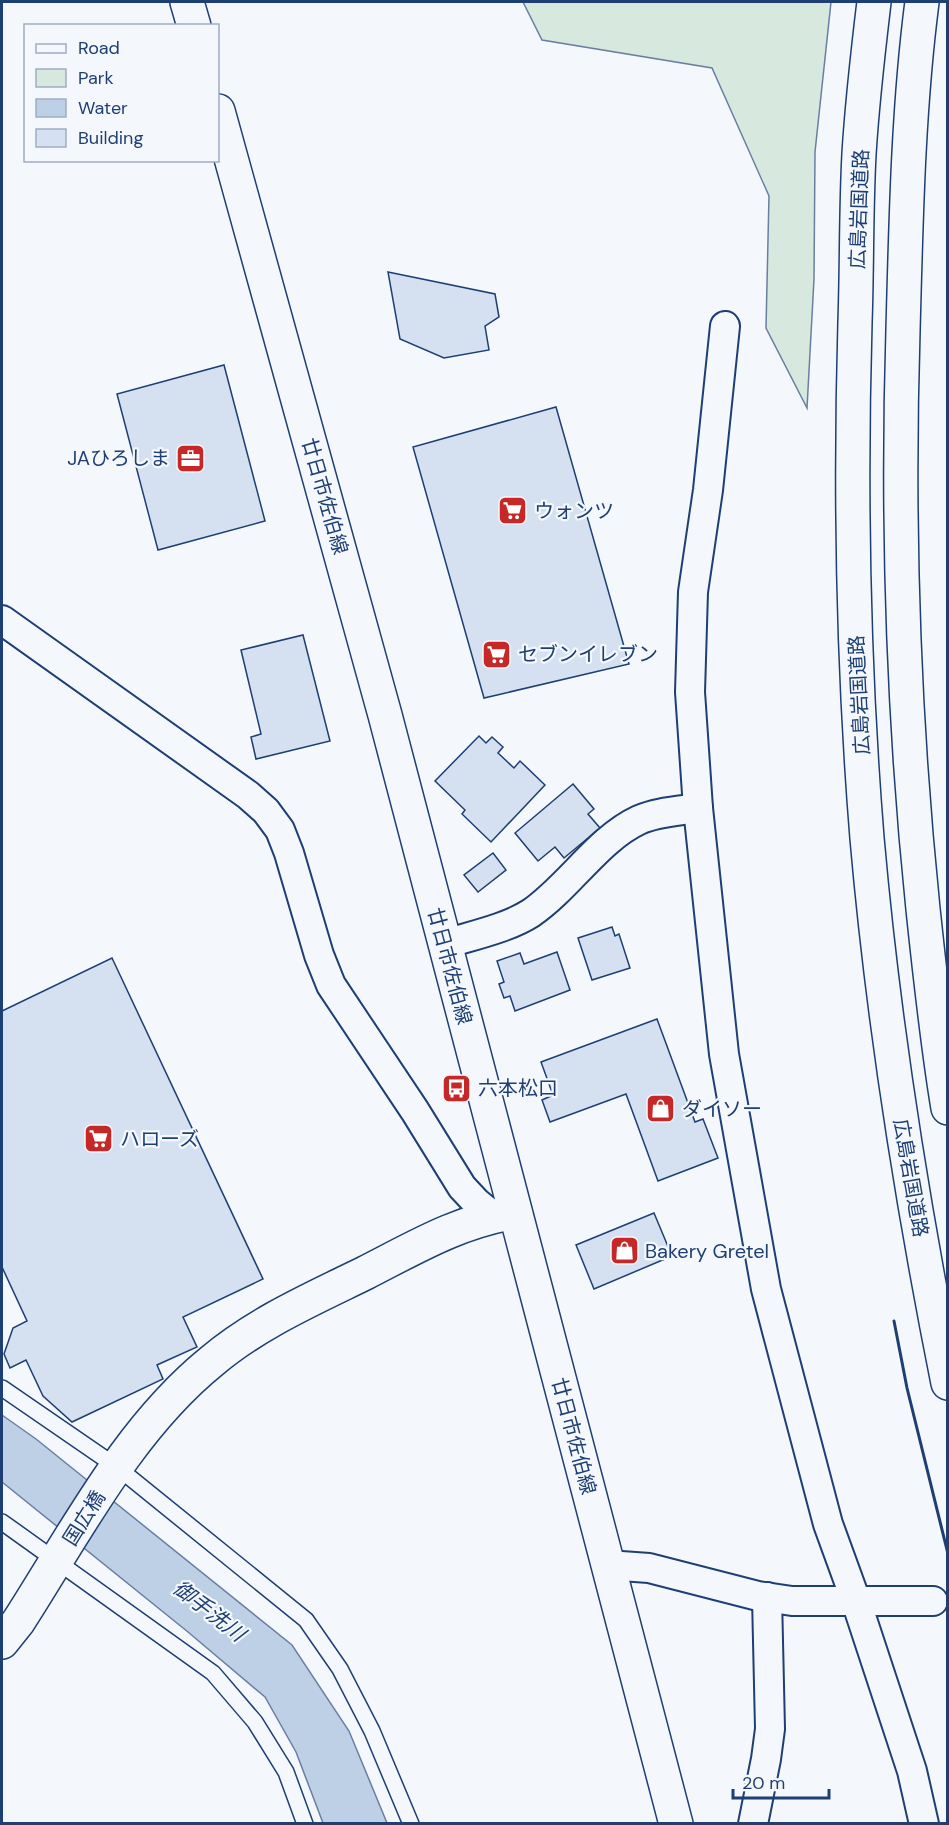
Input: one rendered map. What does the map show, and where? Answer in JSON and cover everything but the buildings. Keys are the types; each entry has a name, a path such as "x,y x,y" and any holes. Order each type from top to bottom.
{"main road":[{"path":"187,2 193,24"},
{"name":"広島岩国道路","path":"874,2 859,155 852,428 853,566 858,702 867,838 882,975 900,1110 948,1383"},
{"path":"922,2 909,158 900,429 901,564 906,699 915,834 929,969 948,1108"},
{"name":"廿日市佐伯線","path":"219,115 354,602 445,944 504,1214 608,1565 676,1824"},
{"name":"国広橋","path":"2,1642 18,1622 145,1428 177,1392 212,1360 251,1333 292,1309 449,1230 504,1214"}],"street":[{"path":"725,326 708,490 693,592 690,692 698,808 724,1054 766,1289 828,1524 912,1771 924,1824"},
{"path":"2,620 248,795 266,811 280,830 289,853 319,955 331,985 415,1111 462,1187 476,1202 504,1214"},
{"path":"445,944 515,921 533,911 600,849 633,824 652,816 698,808"},
{"path":"608,1565 650,1568 767,1598 792,1601 933,1601"},
{"path":"753,1824 770,1729 767,1598"}],"lane":[{"path":"2,1388 306,1620 340,1669 372,1731 411,1824"},
{"path":"2,1522 59,1559 213,1673 255,1722 286,1772 305,1824"}],"green space":[{"path":"523,2 831,2 815,152 814,279 807,408 766,328 769,196 712,68 542,40"}],"water":[{"name":"御手洗川","path":"2,1415 36,1439 292,1645 349,1731 387,1823 323,1823 296,1752 265,1697 2,1482"}],"wall":[{"path":"894,1321 907,1388 948,1554"}],"place":[{"name":"JAひろしま","path":"191,458"},
{"name":"ウォンツ","path":"513,511"},
{"name":"セブンイレブン","path":"497,654"},
{"name":"六本松口","path":"457,1088"},
{"name":"ダイソー","path":"661,1109"},
{"name":"ハローズ","path":"99,1139"},
{"name":"Bakery Gretel","path":"624,1251"}]}
